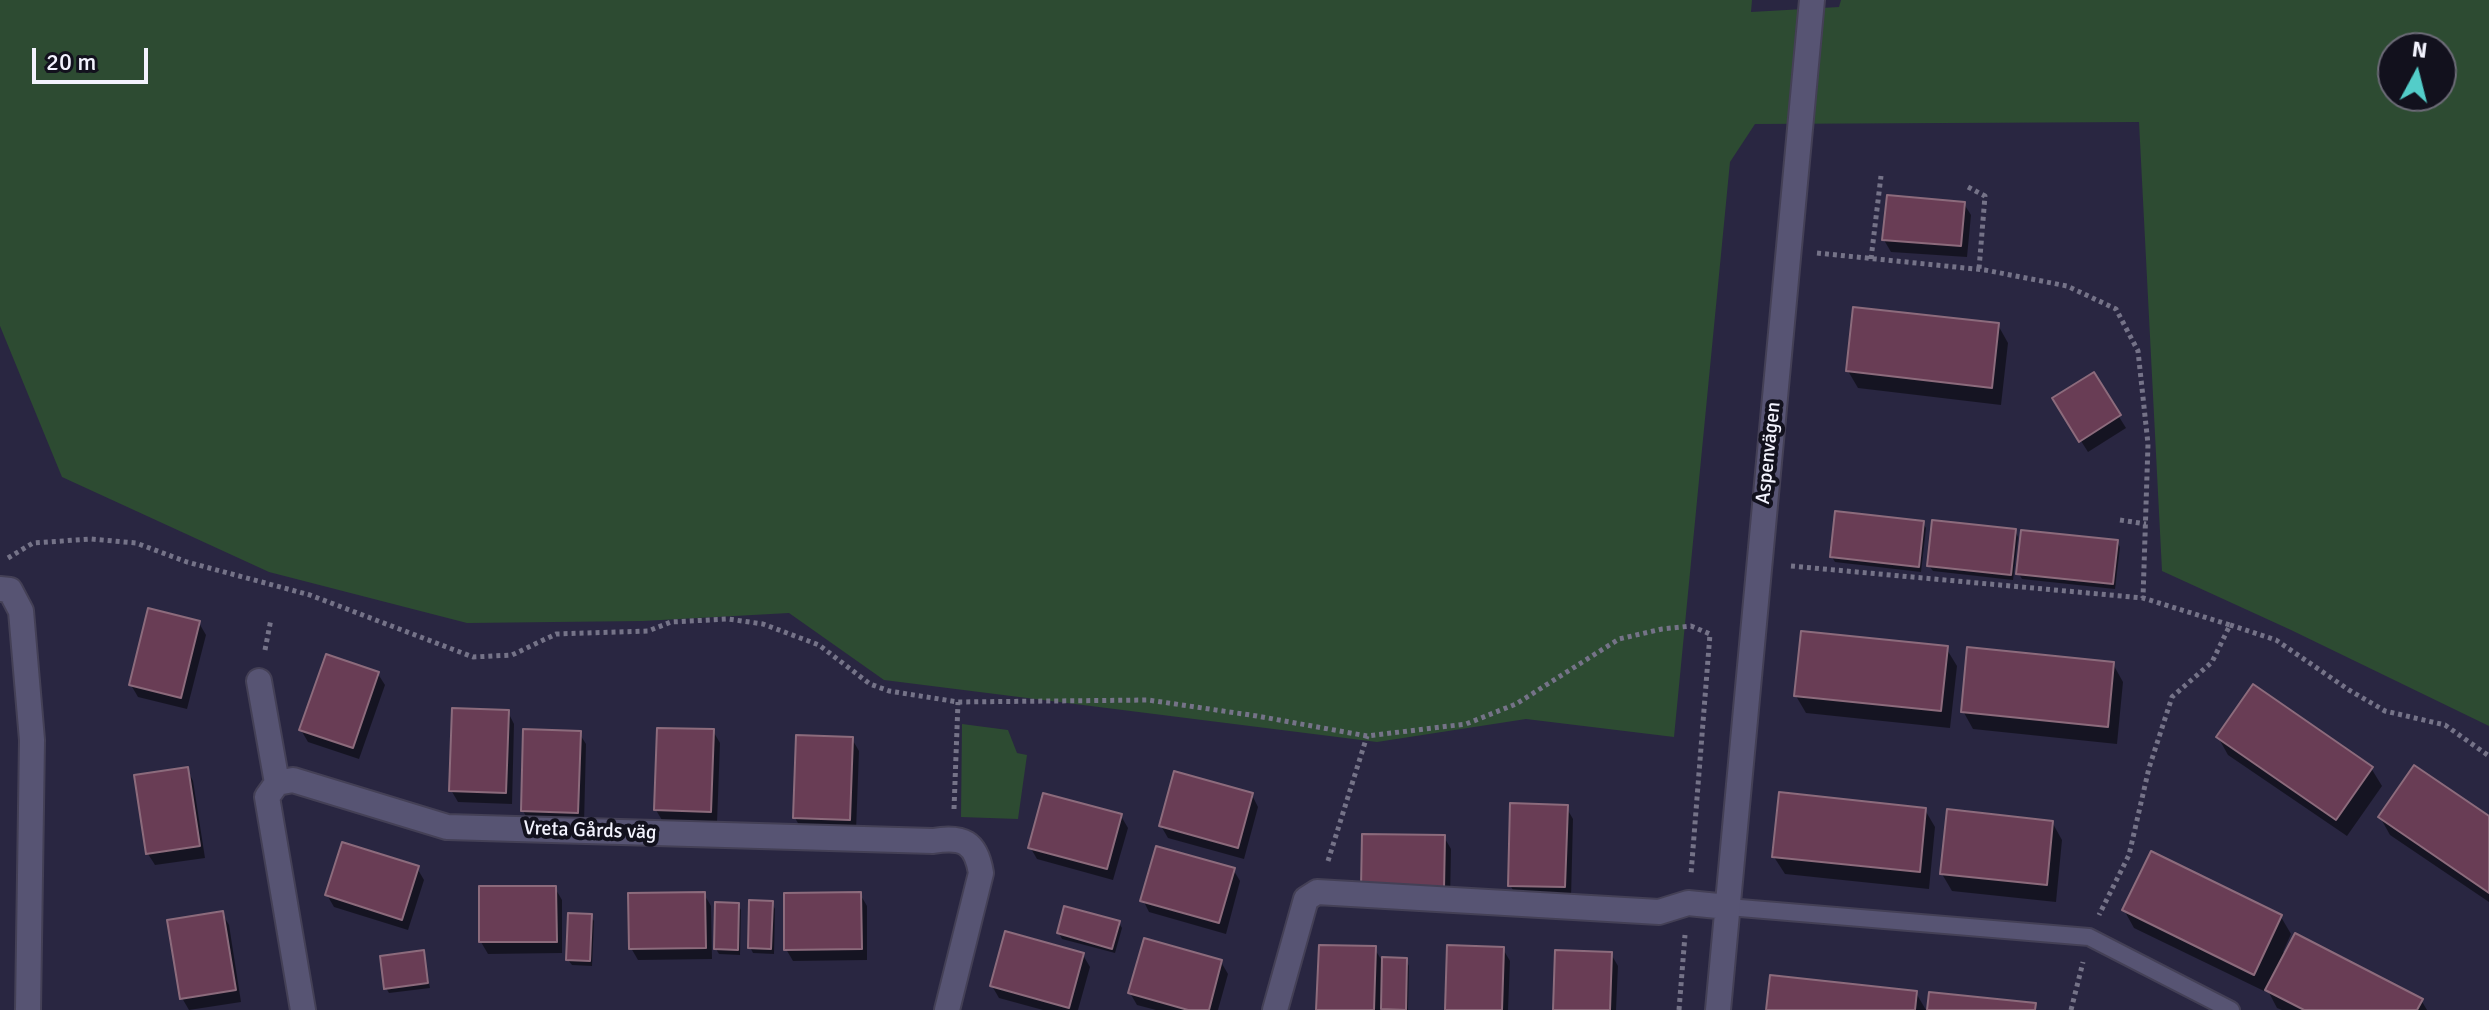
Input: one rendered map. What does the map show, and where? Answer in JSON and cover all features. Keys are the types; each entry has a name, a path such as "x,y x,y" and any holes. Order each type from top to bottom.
{"street":[{"name":"Aspenvägen","path":"1718,1010 1812,0"},
{"path":"0,589 10,590 21,611 32,740 28,1010"},
{"path":"259,681 277,783 267,797 303,1010"},
{"name":"Vreta Gårds väg","path":"277,783 293,780 308,783 447,827 933,841 951,838"},
{"path":"947,1010 981,873 978,856 969,844 951,838"},
{"path":"1275,1010 1306,899 1317,892 1659,912 1688,903 1728,907"}],"lane":[{"path":"1728,907 2089,937 2231,1010"}],"path":[{"path":"1871,259 1881,176"},
{"path":"1968,187 1985,196 1979,269"},
{"path":"1788,250 1979,269 2067,286 2116,309 2138,351 2148,444 2143,598"},
{"path":"2120,520 2146,524"},
{"path":"0,563 33,543 91,539 136,543 187,562 310,595 473,657 512,655 556,634 648,631 671,622 728,619 763,624 819,645 870,684 889,691 958,702 1148,700 1367,736 1466,724 1516,704 1619,639 1691,626 1710,634 1679,1010"},
{"path":"1758,564 2143,598 2276,640 2385,711 2445,725 2489,756"},
{"path":"2071,1010 2089,937 2129,855 2149,768 2172,697 2212,662 2230,625"},
{"path":"951,838 958,702"},
{"path":"1334,845 1367,736"}],"green space":[{"path":"0,0 1752,0 1751,12 1839,7 1841,0 2489,0 2489,726 2162,571 2139,122 1755,124 1730,162 1674,737 1526,719 1377,742 884,680 789,613 643,621 467,623 269,572 62,477 0,326"},
{"path":"962,724 1008,730 1017,753 1027,755 1018,819 961,817"}],"building":[{"path":"1887,195 1965,202 1961,246 1882,240"},
{"path":"1853,307 1999,323 1992,388 1846,371"},
{"path":"2094,372 2121,415 2079,442 2052,398"},
{"path":"1835,511 1924,521 1919,567 1830,557"},
{"path":"1932,520 2016,529 2011,575 1927,566"},
{"path":"2021,530 2118,540 2113,584 2016,574"},
{"path":"148,608 200,621 181,698 129,685"},
{"path":"1801,631 1948,646 1941,711 1794,696"},
{"path":"1967,647 2114,662 2108,727 1961,712"},
{"path":"326,654 379,672 353,748 299,730"},
{"path":"2253,684 2373,767 2336,820 2216,737"},
{"path":"452,708 509,710 506,793 449,791"},
{"path":"657,728 714,729 711,812 654,810"},
{"path":"523,729 581,731 578,813 521,811"},
{"path":"796,735 853,737 850,820 793,818"},
{"path":"2414,765 2489,816 2489,893 2378,817"},
{"path":"188,767 200,846 146,854 134,775"},
{"path":"1174,771 1253,793 1238,848 1159,826"},
{"path":"1779,792 1926,808 1920,872 1772,857"},
{"path":"1043,793 1122,814 1107,869 1028,848"},
{"path":"1510,803 1568,805 1565,887 1508,886"},
{"path":"1947,809 2053,821 2047,885 1940,874"},
{"path":"1362,834 1445,835 1444,889 1361,888"},
{"path":"342,842 419,866 402,920 325,895"},
{"path":"1156,846 1235,868 1219,923 1140,901"},
{"path":"2151,851 2282,915 2254,975 2122,910"},
{"path":"479,886 556,886 557,942 479,942"},
{"path":"705,892 706,948 629,949 628,893"},
{"path":"861,892 862,949 784,950 784,893"},
{"path":"749,900 773,901 771,949 748,948"},
{"path":"715,902 739,903 738,950 714,949"},
{"path":"1064,906 1120,921 1112,949 1057,933"},
{"path":"223,911 236,990 180,999 167,920"},
{"path":"568,913 592,914 590,961 566,960"},
{"path":"1005,931 1084,953 1069,1008 990,986"},
{"path":"2295,933 2423,999 2417,1010 2304,1010 2265,990"},
{"path":"1144,938 1222,960 1209,1010 1188,1010 1128,993"},
{"path":"1319,945 1376,946 1374,1010 1316,1010"},
{"path":"1447,945 1504,947 1502,1010 1445,1010"},
{"path":"424,950 428,983 384,989 380,956"},
{"path":"1555,950 1612,952 1610,1010 1553,1010"},
{"path":"1382,957 1407,958 1406,1010 1381,1009"},
{"path":"1770,975 1917,991 1915,1010 1766,1010"},
{"path":"1929,992 2036,1003 2035,1010 1927,1010"}]}
